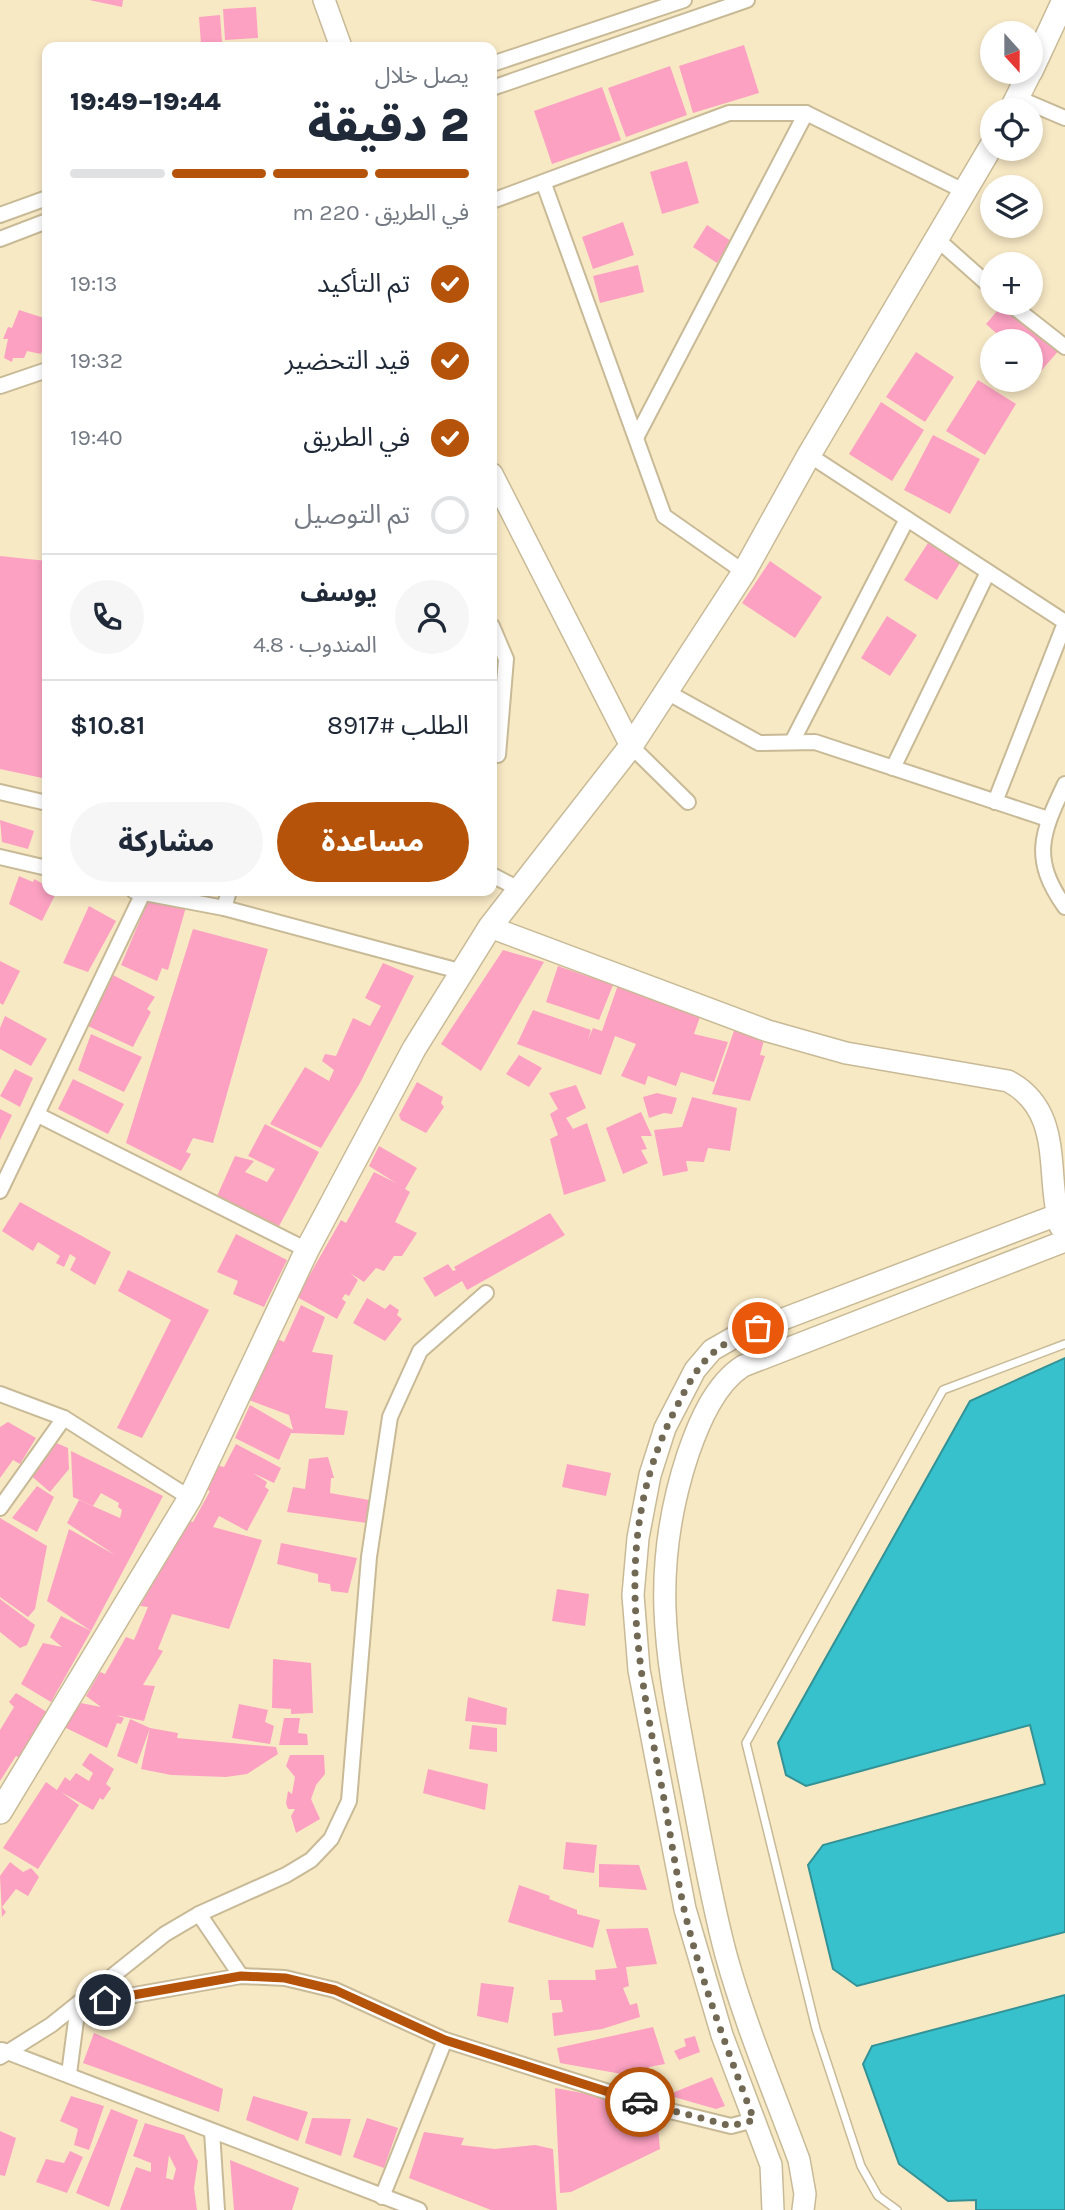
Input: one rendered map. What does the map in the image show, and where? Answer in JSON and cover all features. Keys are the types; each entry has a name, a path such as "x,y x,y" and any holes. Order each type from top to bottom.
{"main road":[{"path":"1043,45 1064,0"},
{"path":"0,1812 190,1498 307,1250 414,1049 490,927 631,746 744,572 809,455 983,161"}],"street":[{"path":"324,0 339,42"},
{"path":"497,62 684,0"},
{"path":"497,86 747,0"},
{"path":"1043,112 1065,118"},
{"path":"497,199 729,113 806,113 966,191"},
{"path":"637,436 806,113"},
{"path":"544,184 664,516 744,572"},
{"path":"0,215 42,200"},
{"path":"0,239 42,223"},
{"path":"938,240 980,277"},
{"path":"1024,315 1065,347"},
{"path":"0,386 42,372"},
{"path":"809,455 1065,623 995,802"},
{"path":"497,484 631,746 688,802"},
{"path":"792,743 907,519"},
{"path":"892,768 988,572"},
{"path":"497,638 506,659 498,755"},
{"path":"665,691 759,743 815,742 1048,820"},
{"path":"1065,784 1044,826 1045,876 1065,907"},
{"path":"0,792 42,802"},
{"path":"2,861 42,864"},
{"path":"497,878 521,890"},
{"path":"0,1191 6,1166 38,1115 136,896"},
{"path":"160,896 224,908 463,972"},
{"path":"224,908 228,896"},
{"path":"490,927 768,1031 846,1053 1008,1081 1024,1089 1036,1102 1054,1161 1065,1242 743,1366 722,1384 694,1435 678,1484 662,1593 667,1664 718,1924 799,2160 803,2210"},
{"path":"38,1115 307,1250"},
{"path":"1043,1120 1065,1148"},
{"path":"803,2184 774,2200 771,2165 722,2035 685,1909 639,1670 633,1595 638,1538 650,1475 662,1440 695,1370 712,1350 733,1338 1061,1213"},
{"path":"3,2053 78,2004 165,1934 199,1914 299,1868 321,1850 338,1827 349,1801 369,1557 390,1418 420,1351 486,1293"},
{"path":"0,1394 64,1418 190,1498"},
{"path":"0,1508 64,1418"},
{"path":"199,1914 241,1976"},
{"path":"78,2004 241,1976 285,1978 335,1990 445,2040 662,2109 731,2126 754,2120"},
{"path":"69,2074 78,2004"},
{"path":"382,2197 445,2040"},
{"path":"3,2053 69,2074 419,2210"},
{"path":"212,2131 216,2210"}],"lane":[{"path":"897,2210 878,2196 861,2166 816,2029 746,1743 943,1390 1065,1344"}],"water":[{"path":"1065,1358 1065,1932 857,1986 833,1969 808,1865 823,1845 1045,1784 1030,1725 806,1786 786,1775 778,1743 970,1401"},
{"path":"1065,1995 1065,2210 976,2210 976,2200 948,2201 899,2164 863,2064 872,2046"}],"building":[{"path":"89,0 123,0 122,7"},
{"path":"256,7 258,38 225,40 223,9"},
{"path":"220,15 222,42 201,42 199,17"},
{"path":"744,45 759,93 693,113 679,66"},
{"path":"670,66 687,115 626,137 608,88"},
{"path":"602,87 621,140 552,164 534,111"},
{"path":"687,161 699,203 662,214 650,172"},
{"path":"623,222 634,255 593,269 582,237"},
{"path":"707,225 731,241 717,263 693,247"},
{"path":"638,265 644,292 600,303 593,276"},
{"path":"19,310 42,317 41,354 27,351 24,358 13,358 12,362 4,358 8,339 3,339 8,327 12,328"},
{"path":"994,315 1019,315 1037,329 992,329 986,324"},
{"path":"1043,334 1061,348 1043,369"},
{"path":"916,352 954,377 925,422 886,397"},
{"path":"978,380 980,392 997,392 1016,404 985,455 946,431"},
{"path":"881,402 924,430 892,481 849,454"},
{"path":"933,435 980,459 950,514 904,490"},
{"path":"928,543 960,563 937,600 904,580"},
{"path":"0,556 42,560 42,778 0,769"},
{"path":"770,561 822,597 795,638 742,603"},
{"path":"887,616 917,635 890,676 861,658"},
{"path":"0,820 34,831 28,849 2,842"},
{"path":"19,876 42,883 42,896 54,896 42,921 9,904"},
{"path":"144,896 186,907 168,970 162,968 157,981 121,965 140,920 136,915"},
{"path":"89,906 116,921 88,972 63,963"},
{"path":"193,929 268,949 213,1143 193,1138 186,1152 191,1154 181,1171 126,1143"},
{"path":"503,950 544,962 481,1071 441,1044"},
{"path":"0,961 20,971 3,1005 0,1003"},
{"path":"383,963 414,976 360,1083 321,1148 270,1124 305,1067 329,1081 334,1070 322,1061 325,1054 336,1056 353,1018 370,1026 381,1006 365,998"},
{"path":"558,966 613,985 599,1020 546,1002"},
{"path":"111,974 155,997 147,1009 151,1012 133,1047 88,1026"},
{"path":"618,985 701,1014 694,1034 728,1042 714,1082 681,1072 676,1086 648,1076 645,1085 621,1076 636,1044 615,1036 601,1075 517,1044 533,1010 591,1030 588,1040 593,1028 602,1031"},
{"path":"5,1016 47,1039 31,1066 0,1049 0,1028"},
{"path":"735,1028 764,1040 760,1055 765,1056 750,1101 712,1094"},
{"path":"91,1034 142,1057 124,1092 78,1070"},
{"path":"519,1055 542,1068 529,1087 506,1074"},
{"path":"15,1069 33,1078 20,1107 0,1096"},
{"path":"73,1079 124,1104 108,1134 58,1109"},
{"path":"417,1082 443,1097 441,1103 444,1107 426,1133 401,1120 399,1115"},
{"path":"576,1085 586,1108 566,1118 573,1129 587,1123 606,1181 564,1195 550,1139 558,1135 550,1114 558,1109 549,1093"},
{"path":"657,1093 677,1098 672,1114 664,1113 649,1118 643,1097"},
{"path":"692,1097 737,1108 730,1151 708,1148 704,1162 686,1161 688,1171 663,1176 654,1130 682,1127"},
{"path":"0,1109 12,1115 0,1140"},
{"path":"641,1112 652,1136 641,1136 647,1149 641,1150 648,1163 623,1174 606,1128"},
{"path":"265,1124 319,1152 278,1228 217,1196 235,1156 254,1161 245,1172 267,1182 275,1169 248,1156"},
{"path":"379,1146 417,1168 405,1189 410,1192 395,1222 417,1233 402,1256 394,1256 384,1271 376,1268 364,1282 350,1273 358,1280 349,1296 345,1294 342,1299 346,1302 337,1319 297,1297 341,1220 346,1223 374,1172 396,1183 369,1166"},
{"path":"20,1202 111,1252 95,1285 70,1270 76,1258 70,1254 64,1267 56,1263 60,1256 38,1242 33,1251 2,1231"},
{"path":"550,1213 565,1235 467,1290 462,1281 435,1297 423,1278 448,1264 453,1271 456,1270 454,1267"},
{"path":"236,1234 287,1260 264,1307 233,1294 238,1281 217,1272"},
{"path":"128,1270 209,1310 142,1438 117,1428 171,1320 118,1291"},
{"path":"367,1298 385,1309 390,1304 399,1310 397,1315 402,1319 385,1341 353,1323"},
{"path":"301,1305 325,1317 312,1352 333,1355 325,1408 348,1411 344,1435 291,1433 279,1460 235,1438 250,1405 293,1430 289,1415 249,1400 278,1339 284,1342"},
{"path":"8,1422 36,1438 20,1464 13,1460 0,1478 0,1427"},
{"path":"52,1441 68,1448 69,1469 50,1492 29,1474"},
{"path":"236,1444 281,1468 274,1483 253,1473 267,1482 265,1487 269,1490 247,1531 219,1516 213,1527 262,1540 229,1629 172,1614 158,1649 163,1651 143,1685 155,1686 144,1721 116,1715 124,1718 121,1724 117,1723 107,1748 64,1727 81,1703 101,1707 86,1696 100,1672 105,1674 126,1637 134,1640 148,1607 140,1606 188,1521 193,1522 210,1491 204,1488 216,1465 224,1467"},
{"path":"71,1451 163,1496 91,1631 47,1601 69,1529 115,1555 67,1523 79,1500 120,1518 122,1510 118,1507 119,1503 101,1493 93,1506 73,1497"},
{"path":"328,1457 334,1478 331,1478 330,1493 369,1500 367,1523 287,1512 293,1487 305,1489 309,1459"},
{"path":"567,1464 611,1473 606,1496 562,1487"},
{"path":"37,1486 54,1497 37,1532 12,1518"},
{"path":"0,1518 47,1546 35,1609 28,1617 0,1597"},
{"path":"281,1543 357,1558 348,1593 331,1591 330,1584 318,1582 318,1574 277,1564"},
{"path":"557,1589 589,1594 585,1626 552,1621"},
{"path":"0,1599 35,1625 27,1645 20,1648 0,1632"},
{"path":"61,1616 91,1631 51,1702 21,1684 43,1643 62,1647 50,1637"},
{"path":"273,1659 311,1663 313,1713 291,1714 291,1709 272,1708"},
{"path":"16,1693 50,1714 21,1759 16,1756 0,1781 0,1730 14,1707 9,1702"},
{"path":"468,1697 507,1708 506,1725 465,1721"},
{"path":"239,1704 268,1710 265,1722 274,1726 270,1744 232,1738"},
{"path":"284,1718 300,1718 298,1733 307,1734 308,1745 279,1745"},
{"path":"130,1719 150,1728 137,1764 117,1756"},
{"path":"472,1725 497,1728 497,1752 469,1749"},
{"path":"150,1728 178,1733 177,1738 276,1747 278,1754 247,1774 226,1777 171,1775 141,1769"},
{"path":"90,1753 114,1769 106,1784 111,1788 103,1800 100,1798 93,1810 61,1792 79,1805 38,1869 3,1848 46,1782 57,1790 65,1777 70,1781 76,1773 89,1781 93,1773 82,1765"},
{"path":"290,1755 324,1755 325,1774 316,1785 311,1799 320,1819 296,1833 291,1816 295,1809 288,1809 286,1803 288,1791 292,1794 295,1777 286,1766"},
{"path":"428,1769 488,1784 485,1810 423,1793"},
{"path":"566,1842 597,1845 594,1873 563,1869"},
{"path":"10,1862 23,1872 31,1868 39,1877 28,1896 16,1889 2,1907 6,1912 2,1917 0,1876"},
{"path":"599,1864 639,1865 647,1890 599,1887"},
{"path":"519,1885 550,1896 549,1899 577,1910 577,1914 600,1920 593,1948 508,1922"},
{"path":"648,1928 657,1964 626,1967 629,1986 623,1988 630,2005 637,2003 640,2017 602,2029 554,2036 552,2013 563,2012 561,2000 550,2000 548,1980 596,1980 595,1970 617,1968 606,1929"},
{"path":"481,1983 514,1987 508,2023 477,2016"},
{"path":"653,2027 665,2064 649,2067 649,2072 633,2076 560,2063 557,2048"},
{"path":"94,2033 223,2089 219,2112 83,2063"},
{"path":"695,2036 700,2052 679,2060 674,2051 686,2046 684,2039"},
{"path":"712,2077 725,2106 716,2109 674,2097 672,2093"},
{"path":"555,2088 615,2099 616,2105 657,2117 660,2149 571,2192 560,2193"},
{"path":"71,2096 104,2106 89,2150 74,2145 78,2129 60,2121"},
{"path":"253,2096 308,2112 298,2141 246,2120"},
{"path":"111,2109 138,2120 109,2207 76,2193"},
{"path":"312,2118 351,2119 341,2156 305,2143"},
{"path":"367,2118 398,2128 384,2168 353,2157"},
{"path":"145,2123 184,2135 198,2161 194,2188 197,2210 120,2210 136,2167 151,2172 151,2163 133,2156","holes":["169,2155 176,2169 173,2180 166,2178"]},
{"path":"0,2131 16,2138 5,2176 0,2175"},
{"path":"424,2132 464,2138 461,2145 495,2149 535,2145 553,2149 557,2210 491,2210 409,2178"},
{"path":"70,2151 83,2157 67,2193 36,2182 46,2159 64,2163"},
{"path":"230,2160 299,2188 292,2210 234,2210"}],"way so far":[{"path":"640,2102 731,2126 754,2120 722,2035 685,1909 639,1670 633,1595 638,1538 650,1475 666,1428 695,1370 712,1350 758,1328"}],"route":[{"path":"105,2000 241,1976 285,1978 335,1990 445,2040 640,2102"}]}
